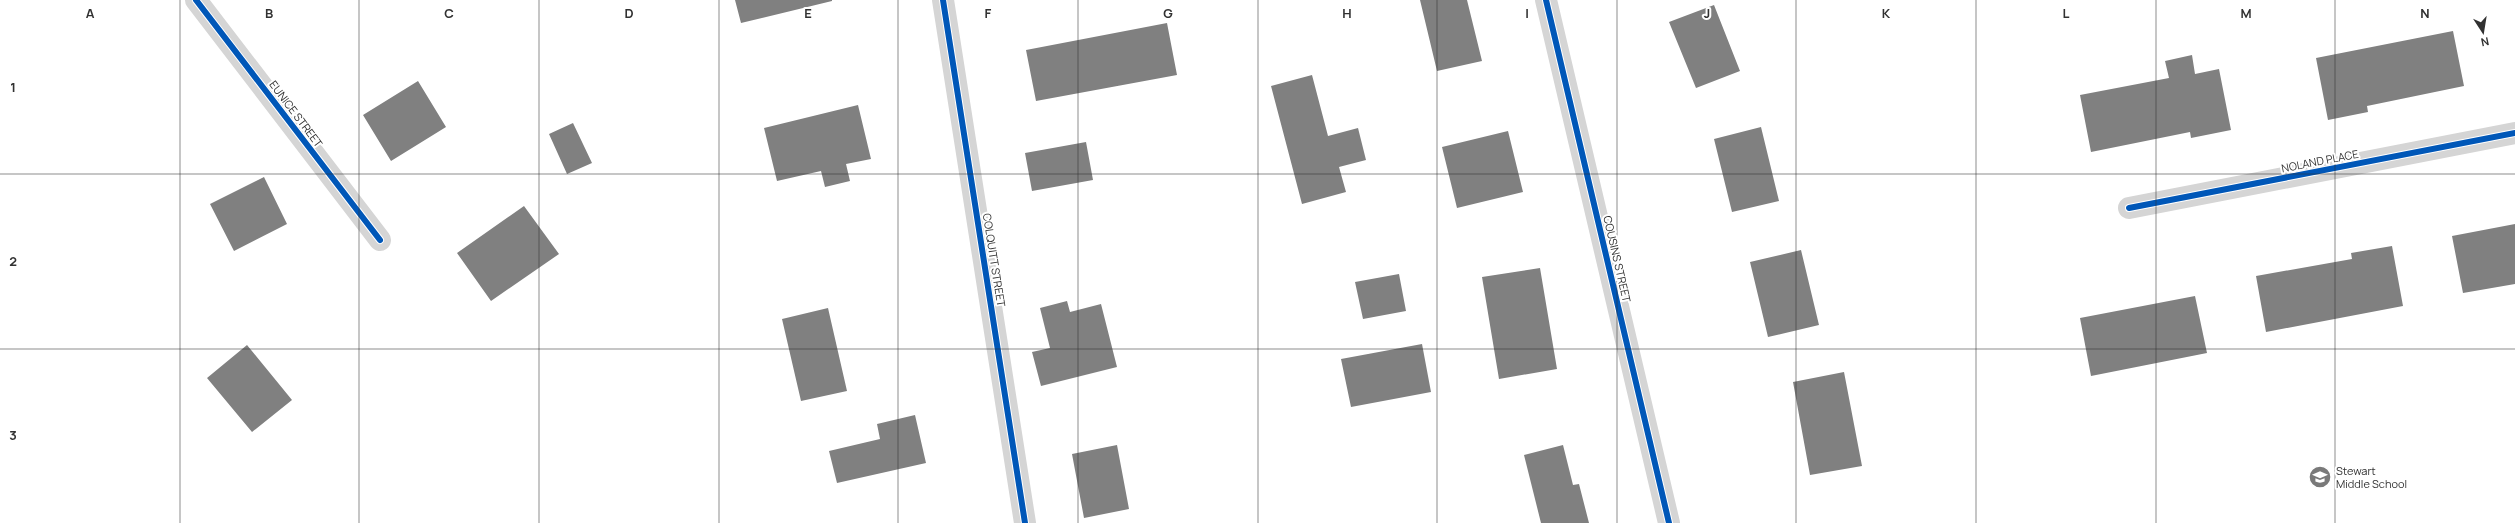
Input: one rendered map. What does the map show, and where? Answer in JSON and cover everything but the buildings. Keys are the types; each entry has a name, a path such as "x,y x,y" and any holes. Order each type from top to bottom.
{"street":[{"name":"EUNICE STREET","path":"196,0 380,240"},
{"name":"COLQUITT STREET","path":"943,0 1025,523"},
{"name":"COUSINS STREET","path":"1546,0 1669,523"},
{"name":"NOLAND PLACE","path":"2129,208 2515,133"}],"cycle path":[{"path":"196,0 380,240"},
{"path":"943,0 1025,523"},
{"path":"1546,0 1669,523"},
{"path":"2129,208 2515,133"}],"place":[{"name":"Stewart Middle School","path":"2320,477"}]}
